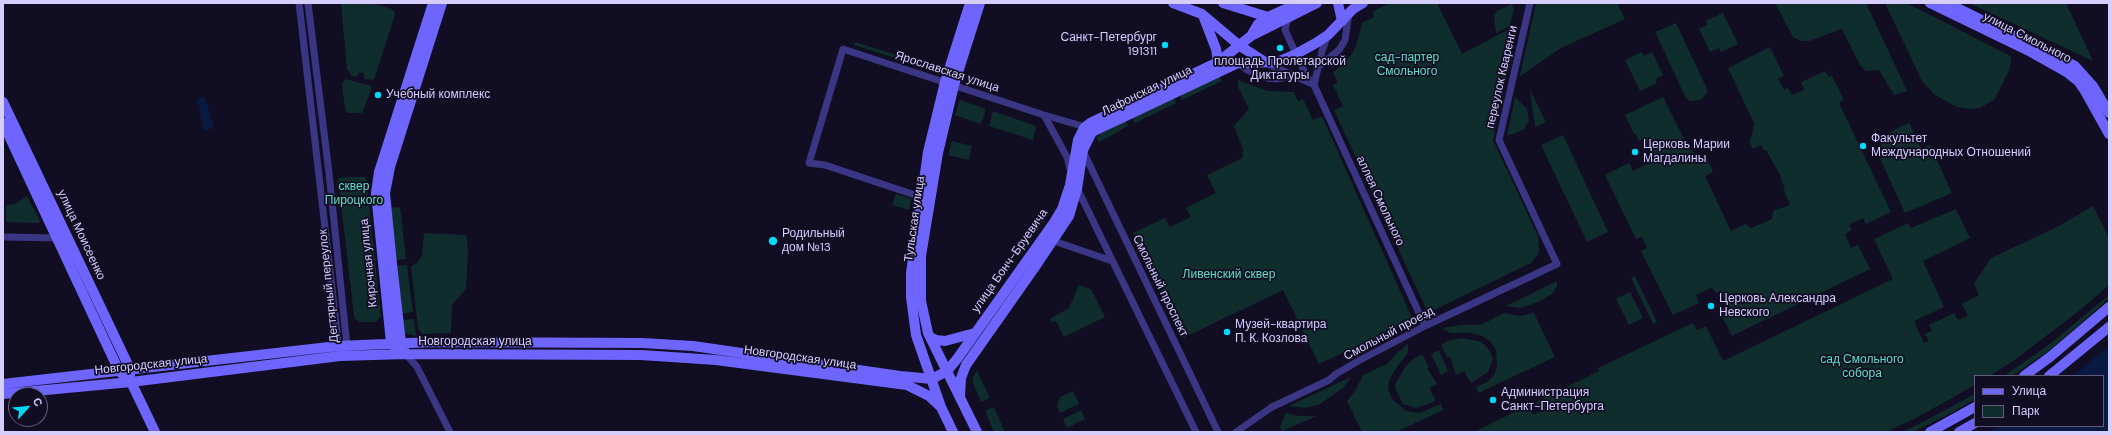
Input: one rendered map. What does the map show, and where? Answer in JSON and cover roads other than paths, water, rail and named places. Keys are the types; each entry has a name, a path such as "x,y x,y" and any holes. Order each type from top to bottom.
{"street":[{"name":"Дегтярный переулок","path":"299,3 344,356"},
{"name":"Дегтярный переулок","path":"308,3 342,346"},
{"name":"Кирочная улица","path":"433,3 379,172 376,193 396,343 417,367 450,432"},
{"name":"Кирочная улица","path":"396,343 385,193 390,167 442,3"},
{"name":"Тульская улица","path":"953,432 941,407 916,336 911,297 912,255 938,153 949,84 970,3"},
{"name":"Тульская улица","path":"949,84 980,3"},
{"path":"1173,3 1202,14 1240,46 1268,64 1314,85"},
{"path":"1222,3 1268,16 1299,3"},
{"path":"1202,14 1216,49 1218,62 1240,46 1250,36 1258,24 1268,16 1279,3"},
{"path":"1250,36 1317,3"},
{"path":"1318,68 1339,50 1345,40 1345,17 1338,3"},
{"path":"1235,65 1268,64 1296,54 1328,35 1345,17 1363,3"},
{"name":"переулок Кваренги","path":"1530,3 1499,140 1557,264"},
{"name":"улица Смольного","path":"1930,3 2029,51 2068,73 2078,81 2085,91 2109,134"},
{"name":"улица Смольного","path":"1947,3 2075,66 2093,86 2109,113"},
{"path":"1288,17 1285,30 1307,77 1314,85"},
{"path":"1314,85 1328,35"},
{"name":"Ярославская улица","path":"926,198 825,165 809,162 843,49 1044,115 1082,126 1090,123"},
{"name":"Лафонская улица","path":"1078,140 1081,133 1090,123 1218,62"},
{"path":"1235,65 1267,78 1276,80 1295,76"},
{"name":"Лафонская улица","path":"1083,150 1092,132 1235,65"},
{"name":"аллея Смольного","path":"1314,85 1425,326"},
{"name":"улица Моисеенко","path":"3,102 63,238 155,432"},
{"path":"1044,115 1067,157 1077,189 1196,432"},
{"name":"улица Моисеенко","path":"3,123 63,238"},
{"name":"улица Бонч-Бруевича","path":"932,379 947,371 1053,224 1062,209 1070,185 1078,140"},
{"name":"улица Бонч-Бруевича","path":"960,398 962,378 966,365 1054,241 1069,216 1077,189 1083,150"},
{"name":"Смольный проспект","path":"1083,150 1218,432"},
{"name":"Тульская улица","path":"926,198 920,270 921,301 924,319 930,337 977,432"},
{"path":"3,237 63,238"},
{"path":"1054,241 1112,261"},
{"name":"Смольный проезд","path":"1236,432 1272,407 1329,380 1336,374 1360,360 1425,326 1557,264"},
{"path":"2025,375 2056,353 2109,307"},
{"path":"2050,375 2109,327"},
{"path":"930,337 936,340 945,341 975,333"},
{"name":"Новгородская улица","path":"3,384 342,346 396,343 642,343 693,346 900,376 932,379"},
{"name":"Новгородская улица","path":"3,394 131,382 344,356 406,354 634,355 695,358 907,385 929,396 941,407"},
{"path":"1930,432 1974,408"},
{"path":"1960,432 1974,424"}],"water":[{"path":"205,97 214,128 204,131 197,99"},
{"path":"2109,346 2109,432 1989,432 1998,427 2104,427 2104,375 2074,375"}],"place":[{"name":"Санкт-Петербург 191311","path":"1165,45"},
{"name":"площадь Пролетарской Диктатуры","path":"1280,48"},
{"name":"Учебный комплекс","path":"378,95"},
{"name":"Факультет Международных Отношений","path":"1863,146"},
{"name":"Церковь Марии Магдалины","path":"1635,152"},
{"name":"Родильный дом №13","path":"773,241"},
{"name":"Церковь Александра Невского","path":"1711,306"},
{"name":"Музей-квартира П. К. Козлова","path":"1227,332"},
{"name":"Администрация Санкт-Петербурга","path":"1493,400"}],"park label":[{"name":"сад-партер Смольного","path":"1407,65"},
{"name":"сквер Пироцкого","path":"354,194"},
{"name":"Ливенский сквер","path":"1229,275"},
{"name":"сад Смольного собора","path":"1862,367"}]}
